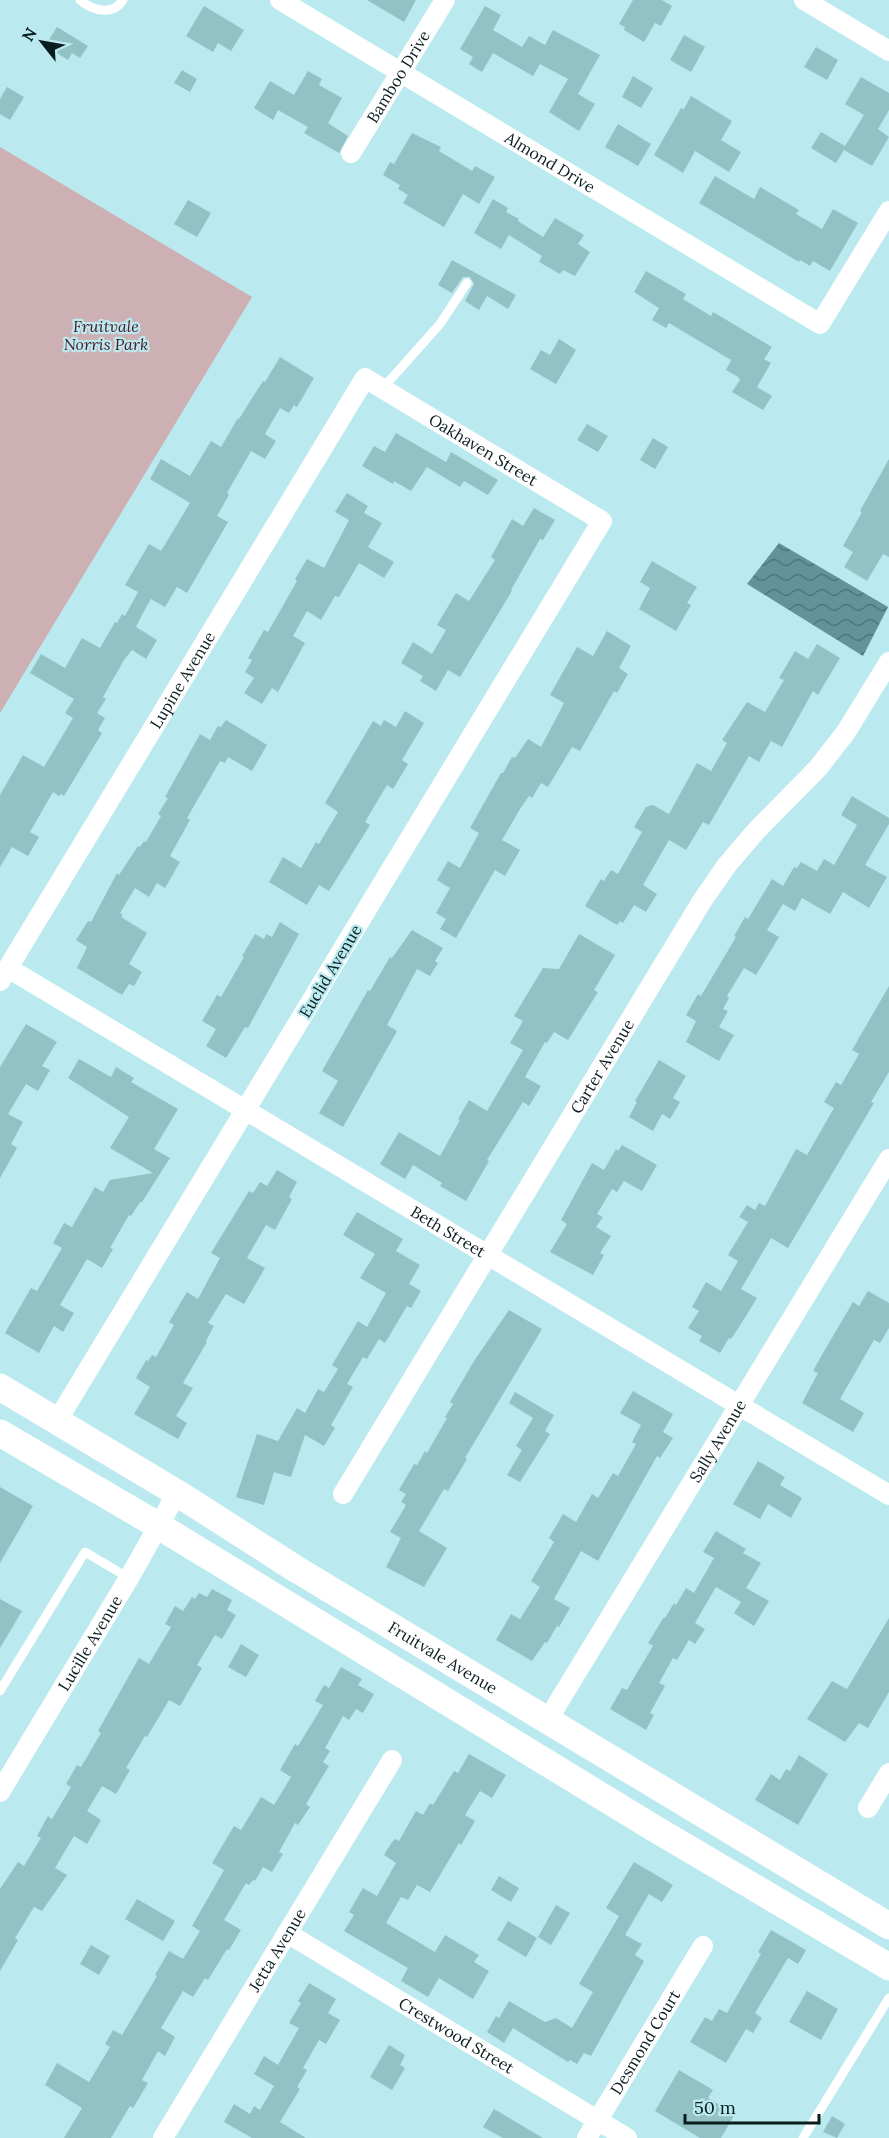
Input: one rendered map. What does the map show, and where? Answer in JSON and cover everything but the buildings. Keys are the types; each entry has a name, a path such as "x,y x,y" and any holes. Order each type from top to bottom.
{"main road":[{"name":"Fruitvale Avenue","path":"0,1387 177,1493 296,1569 889,1926"},
{"path":"0,1433 159,1526 437,1697 889,1967"}],"street":[{"name":"Almond Drive","path":"280,0 820,324 889,211"},
{"name":"Bamboo Drive","path":"351,153 445,0"},
{"path":"804,0 889,51"},
{"name":"Oakhaven Street","path":"364,378 602,521"},
{"name":"Lupine Avenue","path":"4,975 364,378"},
{"name":"Euclid Avenue","path":"57,1422 602,521"},
{"name":"Carter Avenue","path":"343,1494 702,901 727,865 756,831 818,768 846,732 887,671"},
{"name":"Beth Street","path":"4,975 246,1110 889,1495"},
{"name":"Sally Avenue","path":"547,1721 889,1159"},
{"name":"Lucille Avenue","path":"1,1789 129,1578 177,1493"},
{"name":"Jetta Avenue","path":"163,2138 392,1760"},
{"path":"868,1808 889,1773"},
{"name":"Crestwood Street","path":"287,1933 627,2138"},
{"name":"Desmond Court","path":"587,2138 703,1946"}],"lane":[{"path":"80,0 92,8 105,11 114,9 123,0"},
{"path":"382,389 440,324 467,283"},
{"path":"0,1690 85,1552 129,1578"},
{"path":"803,2138 889,1998"}],"green space":[{"name":"Fruitvale Norris Park","path":"0,147 252,297 0,713"}],"water":[{"path":"779,543 888,607 863,656 747,584"}]}
